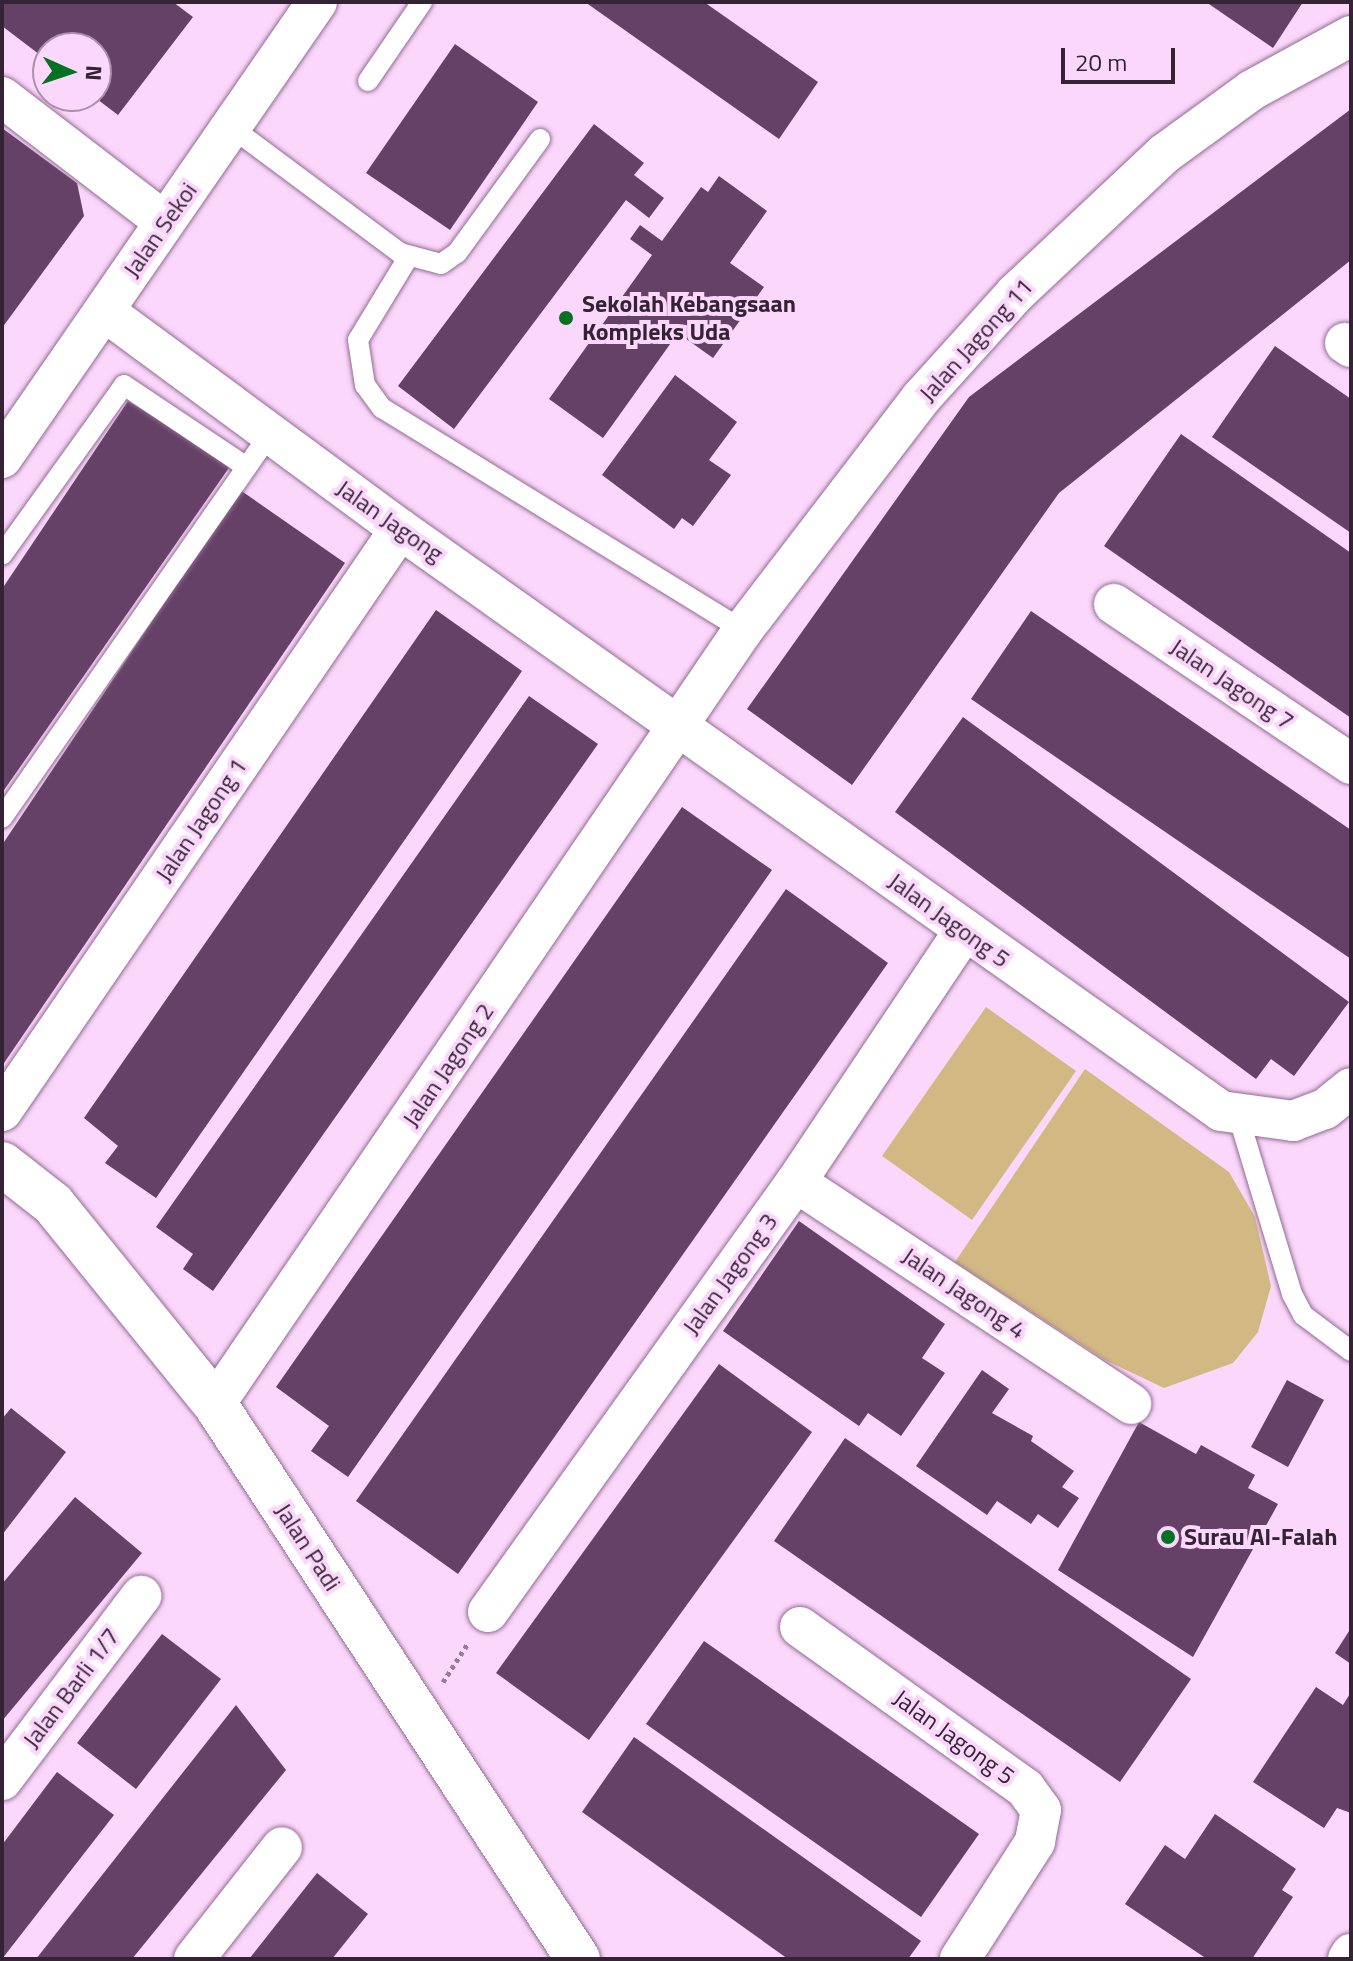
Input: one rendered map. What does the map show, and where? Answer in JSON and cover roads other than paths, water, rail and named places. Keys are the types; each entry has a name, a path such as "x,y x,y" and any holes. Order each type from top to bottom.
{"street":[{"name":"Jalan Sekoi","path":"2,458 317,2"},
{"name":"Jalan Jagong 11","path":"680,726 743,630 921,398 1015,294 1164,154 1215,114 1351,36"},
{"path":"2,97 165,222"},
{"name":"Jalan Jagong","path":"104,311 269,435 680,726"},
{"name":"Jalan Jagong 1","path":"2,1111 400,529"},
{"name":"Jalan Jagong 7","path":"1114,604 1351,764"},
{"name":"Jalan Jagong 5","path":"680,726 964,931 1229,1113"},
{"name":"Jalan Jagong 2","path":"215,1404 680,726"},
{"name":"Jalan Jagong 3","path":"488,1612 796,1182 964,931"},
{"path":"1229,1113 1293,1121 1325,1109 1351,1088"},
{"name":"Jalan Padi","path":"2,1164 53,1204 215,1404 578,1959"},
{"name":"Jalan Jagong 4","path":"796,1182 1131,1404"},
{"name":"Jalan Barli 1/7","path":"2,1780 141,1596"},
{"name":"Jalan Jagong 5","path":"800,1627 1025,1788 1041,1810 1035,1842 960,1959"},
{"path":"194,1959 282,1847"}],"lane":[{"path":"368,81 411,6"},
{"path":"231,127 409,256 441,264 457,253 540,139"},
{"path":"409,256 358,340 365,385 382,408 743,630"},
{"path":"2,555 124,385 245,466"},
{"path":"2,818 269,435"},
{"path":"1229,1113 1292,1294 1303,1315 1351,1351"}],"place":[{"name":"Sekolah Kebangsaan Kompleks Uda","path":"566,318"},
{"name":"Surau Al-Falah","path":"1168,1537"}]}
